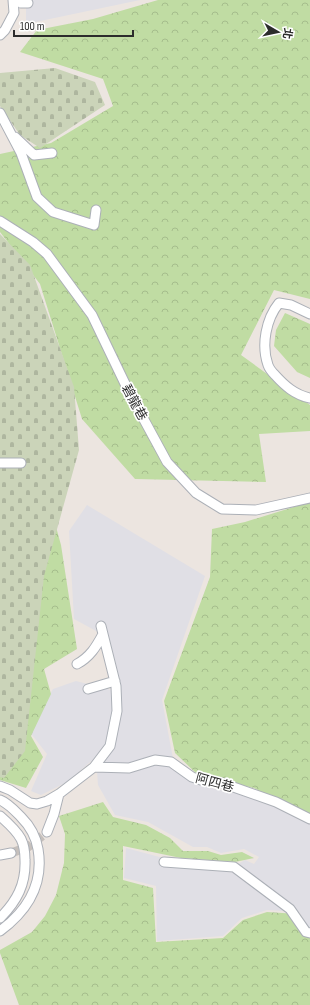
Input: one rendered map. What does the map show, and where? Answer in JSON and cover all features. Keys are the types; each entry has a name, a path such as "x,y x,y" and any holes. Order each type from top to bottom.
{"street":[{"path":"0,35 5,30 14,13 13,0"},
{"path":"0,112 20,153 37,197 53,212 94,225 96,210"},
{"path":"10,132 34,155 52,153"},
{"name":"碧龍巷","path":"0,221 33,242 47,254 92,315 129,392 167,462 196,493 222,509 256,510 310,498"},
{"path":"310,314 291,305 279,304 272,311 264,347 268,366 285,386 301,396 310,398"},
{"path":"0,463 21,463"},
{"path":"0,786 10,790 30,803 37,804 59,794 94,767 110,746 117,711 115,681 102,630 94,651 86,659 77,664"},
{"path":"88,689 115,681"},
{"name":"阿四巷","path":"94,767 129,768 155,760 171,762 192,777 222,783 276,802 310,819"},
{"path":"46,832 54,814 59,794"},
{"path":"0,800 5,802 26,822 36,840 40,868 37,884 29,901 21,912 0,931"},
{"path":"0,816 12,827 22,840 25,852 25,872 20,892 9,909 0,918"},
{"path":"0,855 11,854"},
{"path":"164,862 234,867 290,909 306,932 310,933"}],"shaded area":[{"path":"26,0 140,0 26,24"},
{"path":"87,505 205,576 162,700 175,769 203,786 239,794 278,806 310,821 310,930 299,912 267,910 242,918 223,936 157,941 156,886 124,878 126,848 167,859 238,864 245,860 254,864 259,857 244,849 221,853 207,847 193,847 148,822 115,815 98,785 96,757 67,782 41,795 31,791 47,754 29,731 53,689 76,681 112,690 98,632 74,619 69,531"}],"green space":[{"path":"158,0 310,0 310,299 274,290 241,355 310,405 310,431 259,434 266,482 135,479 82,419 40,284 0,232 0,154 51,143 113,106 103,79 20,52 37,30 93,19"},
{"path":"55,68 95,82 105,105 40,148 20,135 0,106 0,73"},
{"path":"0,234 30,265 74,387 79,450 44,576 25,751 4,778 0,777"},
{"path":"285,313 310,324 310,378 297,372 274,346 276,330"},
{"path":"45,487 61,545 77,649 44,669 51,694 31,736 43,757 26,788 0,780 0,691"},
{"path":"310,502 310,817 254,788 198,775 175,753 164,701 210,577 212,529 245,522"},
{"path":"103,802 113,817 146,825 170,838 183,851 208,851 221,855 242,852 254,858 235,862 181,858 123,846 123,880 153,888 156,942 223,938 243,920 267,912 298,914 310,934 310,1005 19,1005 0,950 32,932 45,916 56,895 64,863 65,834 59,816"}],"tunnel":[{"path":"11,853 28,847 47,832"}]}
